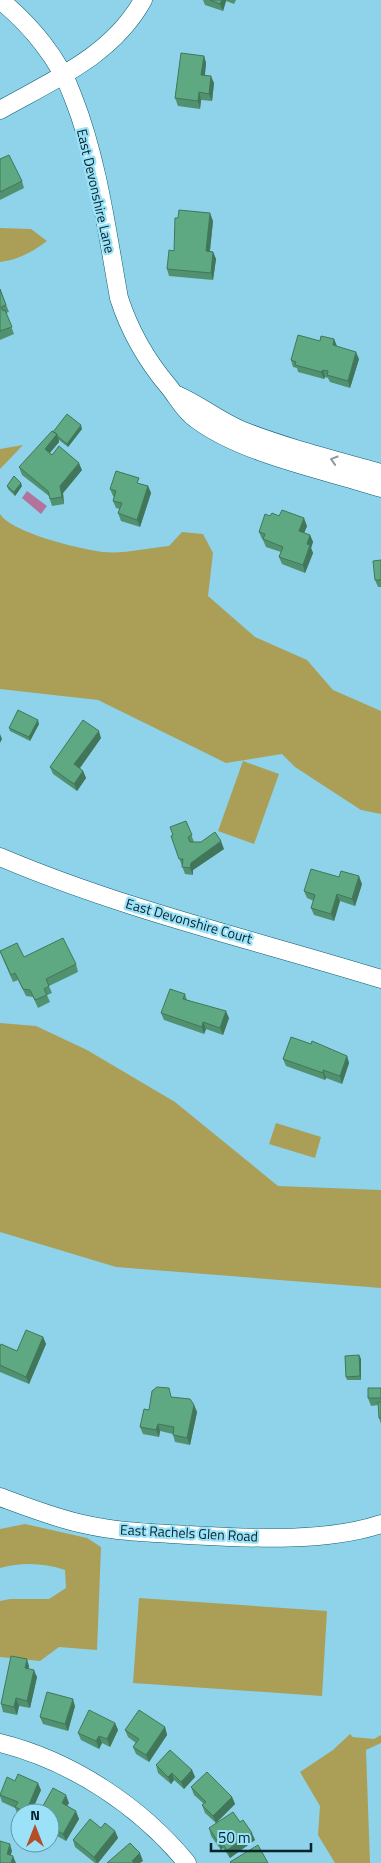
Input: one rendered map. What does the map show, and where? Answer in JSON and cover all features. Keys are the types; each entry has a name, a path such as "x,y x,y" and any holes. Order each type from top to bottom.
{"street":[{"name":"East Devonshire Lane","path":"0,0 32,31 63,76 73,96 91,158 120,298 126,318 141,350 185,410 195,419 228,439 381,488"},
{"path":"0,110 63,76 111,43 133,17 143,0"},
{"name":"East Devonshire Lane","path":"174,393 246,432 381,474"},
{"name":"East Devonshire Court","path":"0,856 54,879 108,897 381,979"},
{"name":"East Rachels Glen Road","path":"0,1497 84,1524 123,1531 236,1537 279,1537 309,1536 381,1524"},
{"path":"0,1743 50,1760 107,1791 148,1823 187,1863"}],"shaded area":[{"path":"0,228 31,229 47,241 25,255 0,262"},
{"path":"23,445 0,469 0,449"},
{"path":"27,491 47,506 41,514 22,498"},
{"path":"0,514 18,528 32,534 63,544 103,552 128,552 169,546 182,532 203,534 213,553 208,596 255,637 307,660 333,690 381,711 381,814 361,810 295,767 282,754 226,763 98,700 0,689"},
{"path":"243,761 279,774 254,844 218,831"},
{"path":"0,1023 36,1026 87,1050 175,1102 278,1186 381,1190 381,1288 116,1267 0,1232"},
{"path":"276,1123 321,1137 315,1158 269,1144"},
{"path":"25,1524 87,1538 101,1547 97,1650 59,1647 40,1661 0,1657 0,1601 10,1599 49,1599 66,1588 65,1570 33,1564 0,1568 0,1529"},
{"path":"139,1598 327,1611 322,1696 133,1683"},
{"path":"350,1734 353,1737 374,1739 381,1735 381,1743 366,1750 370,1863 335,1863 318,1835 320,1806 300,1772 333,1750"}],"building":[{"path":"210,0 222,0 220,4"},
{"path":"181,53 204,56 201,75 211,76 209,94 199,92 198,101 175,98"},
{"path":"9,155 22,181 0,192 0,159"},
{"path":"179,210 210,213 206,251 213,252 211,273 167,269 169,250 174,251 175,218 178,218"},
{"path":"0,289 6,305 1,307 3,311 5,310 12,327 0,331"},
{"path":"298,335 320,341 321,336 334,339 333,345 356,352 348,381 327,375 328,371 323,370 321,372 295,365 296,362 291,360"},
{"path":"67,414 81,425 67,444 53,432"},
{"path":"52,431 57,434 45,449 52,455 59,446 79,463 60,486 62,497 50,499 48,491 19,467"},
{"path":"116,471 139,478 137,483 148,486 137,520 118,513 122,503 113,501 116,491 110,489"},
{"path":"14,476 21,483 14,492 7,486"},
{"path":"282,510 304,518 299,531 310,535 307,544 310,545 303,565 279,557 283,547 263,539 265,534 259,532 265,514 270,516 272,513 279,516"},
{"path":"381,560 381,580 375,580 373,561"},
{"path":"18,710 38,720 29,737 9,728"},
{"path":"83,720 99,731 74,764 83,771 74,784 50,767"},
{"path":"186,821 192,835 188,837 190,842 201,842 215,832 221,841 191,863 190,868 182,867 183,859 179,859 170,827"},
{"path":"311,869 339,877 341,871 359,876 352,899 337,894 331,914 311,908 315,895 304,891"},
{"path":"63,938 76,964 46,979 49,986 44,989 47,995 35,1000 30,990 23,989 15,973 11,975 0,951 17,943 24,957"},
{"path":"170,989 185,994 183,999 226,1011 220,1028 203,1022 202,1027 161,1013"},
{"path":"291,1037 311,1044 312,1041 347,1056 340,1076 323,1070 323,1073 283,1059"},
{"path":"26,1330 43,1337 26,1377 0,1365 0,1347 1,1344 17,1351"},
{"path":"359,1355 360,1376 346,1377 345,1356"},
{"path":"157,1387 169,1388 171,1397 190,1399 194,1405 187,1438 173,1435 174,1427 158,1424 156,1430 140,1427 144,1409 149,1410 152,1391"},
{"path":"368,1388 381,1388 381,1398 368,1398"},
{"path":"378,1402 381,1402 381,1418 379,1418"},
{"path":"11,1656 27,1659 25,1668 34,1670 27,1701 16,1698 14,1707 1,1704"},
{"path":"47,1692 73,1699 65,1724 40,1717"},
{"path":"89,1710 115,1723 107,1739 99,1736 96,1741 78,1733"},
{"path":"139,1710 165,1727 146,1755 133,1747 139,1739 125,1730"},
{"path":"170,1750 192,1770 181,1782 172,1773 168,1777 156,1765"},
{"path":"207,1772 232,1797 213,1816 202,1805 206,1802 191,1787"},
{"path":"18,1774 38,1783 30,1803 17,1803 0,1795 7,1777 15,1781"},
{"path":"53,1788 66,1795 62,1803 76,1811 63,1834 60,1832 60,1803 45,1803"},
{"path":"233,1812 240,1822 243,1820 252,1833 227,1850 221,1841 218,1842 209,1828"},
{"path":"90,1819 101,1828 105,1823 115,1831 94,1857 73,1840"},
{"path":"0,1841 10,1844 7,1854 13,1856 11,1863 0,1863"},
{"path":"130,1843 140,1853 132,1861 134,1863 107,1863"},
{"path":"258,1845 268,1863 230,1862"}]}
